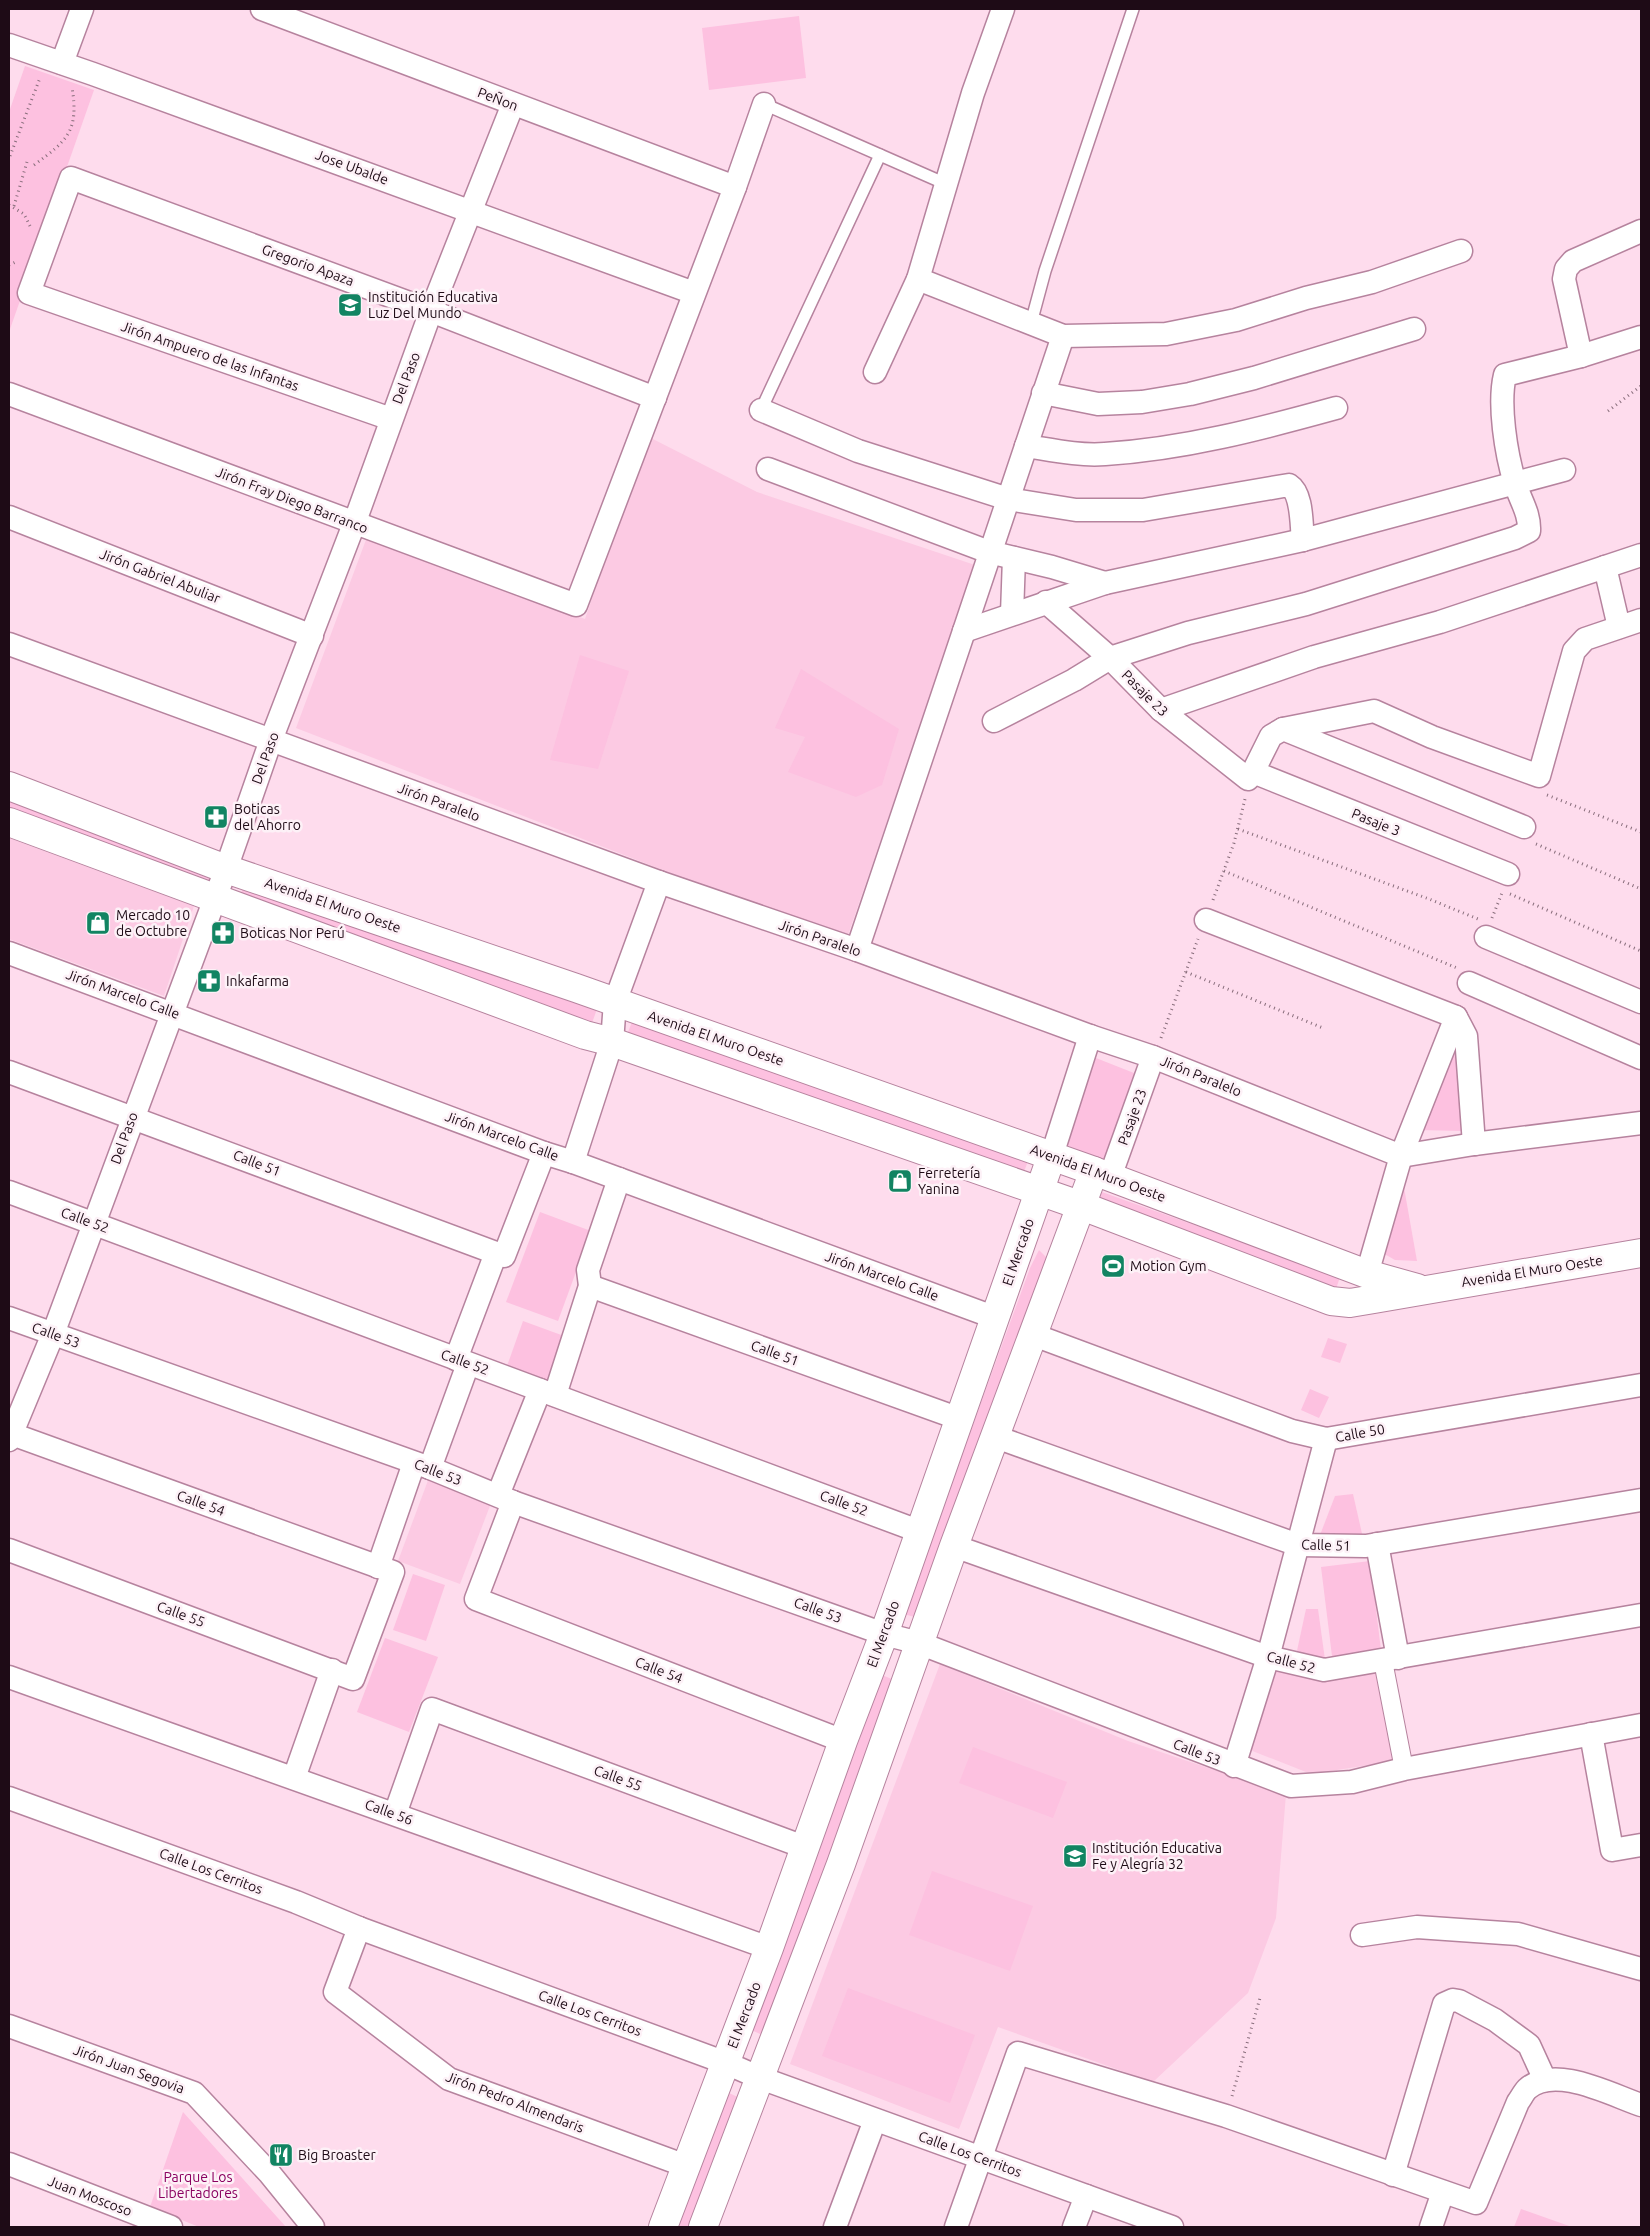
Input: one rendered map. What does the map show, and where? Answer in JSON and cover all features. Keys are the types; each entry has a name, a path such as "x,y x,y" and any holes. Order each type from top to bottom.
{"main road":[{"name":"Avenida El Muro Oeste","path":"9,786 226,869 615,1002 1052,1156 1367,1274 1424,1290"},
{"name":"Avenida El Muro Oeste","path":"9,822 586,1035 612,1042 1082,1206 1331,1301 1350,1302 1641,1253"},
{"name":"El Mercado","path":"663,2227 769,1948 843,1741 884,1634 1052,1156"},
{"path":"703,2227 758,2077 841,1864 954,1546 1082,1206 1102,1174"}],"street":[{"path":"54,61 82,9"},
{"name":"PeÑon","path":"262,9 317,18 513,104 735,187"},
{"path":"875,372 918,279 973,93 1003,9"},
{"name":"Jose Ubalde","path":"9,45 470,210 694,293"},
{"name":"Del Paso","path":"10,1436 53,1334 132,1117 226,869 270,740 312,636 431,311 513,104"},
{"path":"655,398 735,187 764,104"},
{"name":"Gregorio Apaza","path":"29,293 71,178 431,311 655,398"},
{"path":"1581,356 1564,278 1566,269 1574,261 1641,231"},
{"path":"918,279 1063,336 1166,334 1227,321 1372,282 1461,251"},
{"name":"Jirón Ampuero de las Infantas","path":"29,293 391,419"},
{"path":"1044,393 1098,404 1142,402 1190,394 1254,378 1414,329"},
{"path":"857,950 1063,336"},
{"path":"994,721 1074,680 1110,658 1188,633 1306,604 1515,538 1529,531 1530,518 1515,483 1505,425 1502,388 1505,375 1581,356 1641,337"},
{"name":"Jirón Fray Diego Barranco","path":"9,394 354,524 576,605 655,398"},
{"path":"1026,446 1069,453 1104,454 1122,452 1187,444 1252,431 1336,408"},
{"path":"760,410 858,451 1008,499 1076,510 1143,510 1289,485 1298,496 1303,540"},
{"path":"768,469 989,552 1105,583"},
{"path":"964,631 1105,583 1303,540 1564,470"},
{"name":"Jirón Gabriel Abuliar","path":"9,517 312,636"},
{"path":"1161,710 1314,657 1440,622 1641,555"},
{"path":"1012,614 1014,558"},
{"path":"1605,567 1619,627"},
{"name":"Pasaje 23","path":"1046,602 1110,658 1161,710 1250,775"},
{"path":"1250,775 1271,736 1283,730 1374,712 1432,738 1539,776 1574,651 1585,639 1641,620"},
{"name":"Jirón Paralelo","path":"9,644 659,882 857,950 1090,1036 1153,1057 1401,1156"},
{"path":"1283,730 1524,827"},
{"name":"Pasaje 3","path":"1250,775 1508,874"},
{"path":"573,1162 612,1042 615,1002 659,882"},
{"path":"1206,920 1456,1017 1466,1036 1474,1144"},
{"path":"1488,930 1641,1002"},
{"name":"Jirón Marcelo Calle","path":"9,953 172,1012 544,1153 996,1318"},
{"path":"1469,983 1641,1058"},
{"path":"1367,1274 1401,1156 1456,1017"},
{"name":"El Mercado","path":"1052,1156 1090,1036"},
{"name":"Pasaje 23","path":"1102,1174 1153,1057"},
{"name":"Calle 51","path":"9,1072 500,1255"},
{"path":"1401,1156 1474,1144 1641,1123"},
{"path":"386,1570 422,1465 500,1255 544,1153"},
{"path":"506,1499 590,1286 588,1270 619,1179"},
{"name":"Calle 52","path":"9,1192 921,1532"},
{"name":"Calle 51","path":"590,1286 960,1419"},
{"name":"Calle 53","path":"9,1318 422,1465 506,1499 884,1634 919,1643 1234,1766 1291,1786 1352,1782 1404,1769 1641,1725"},
{"name":"Calle 50","path":"1034,1335 1292,1431 1326,1439 1641,1385"},
{"name":"Calle 54","path":"10,1436 386,1570"},
{"name":"Calle 51","path":"996,1437 1298,1545 1377,1544 1641,1500"},
{"path":"1234,1766 1268,1657 1326,1439"},
{"name":"Calle 54","path":"506,1499 476,1599 843,1741"},
{"path":"1377,1544 1404,1769"},
{"name":"Calle 52","path":"954,1546 1268,1657 1324,1670 1641,1616"},
{"name":"Calle 55","path":"9,1550 353,1679 386,1570"},
{"path":"294,1778 332,1670"},
{"name":"Calle 56","path":"9,1677 769,1948"},
{"name":"Calle 55","path":"395,1814 432,1709 804,1848"},
{"path":"1591,1734 1612,1850 1641,1845"},
{"name":"Calle Los Cerritos","path":"9,1798 296,1902 359,1928 726,2063 758,2077 1172,2227"},
{"path":"1362,1936 1417,1927 1518,1934 1641,1969"},
{"name":"Jirón Pedro Almendaris","path":"359,1928 335,1992 449,2079 686,2166"},
{"path":"1393,2174 1444,2004 1447,2002 1459,2001 1495,2020 1529,2045 1545,2080"},
{"name":"Jirón Juan Segovia","path":"9,2026 194,2093 270,2174 313,2227"},
{"path":"956,2227 1018,2053 1226,2116 1476,2203 1518,2102 1527,2088 1545,2080 1562,2078 1641,2105"},
{"path":"835,2227 875,2120"},
{"name":"Juan Moscoso","path":"9,2164 171,2227"},
{"path":"1431,2227 1443,2192"},
{"path":"1074,2227 1086,2196"}],"lane":[{"path":"1031,323 1045,271 1133,9"},
{"path":"764,104 946,184"},
{"path":"760,410 880,155"}],"path":[{"path":"10,156 54,61 71,85 75,105 73,122 62,143 34,164"},
{"path":"14,206 27,162"},
{"path":"9,205 14,206 24,214 31,232"},
{"path":"1608,411 1641,386"},
{"path":"1539,776 1535,790 1641,832"},
{"path":"1524,827 1521,838 1641,889"},
{"path":"1238,829 1430,899 1488,930 1503,891 1641,951"},
{"path":"1224,871 1472,975 1469,983"},
{"path":"1186,972 1323,1028"},
{"path":"1226,2116 1260,1998"}],"shaded area":[{"path":"647,436 757,492 975,565 846,941 296,728 367,537 585,619"},
{"name":"Mercado 10 de Octubre","path":"9,838 194,906 164,996 9,939"},
{"path":"430,1475 493,1498 460,1584 398,1561"},
{"path":"1279,1663 1378,1665 1395,1761 1311,1774 1250,1750"},
{"name":"Institución Educativa Fe y Alegría 32","path":"940,1664 1128,1741 1286,1794 1276,1918 1248,1993 1153,2082 998,2027 959,2129 790,2064"}],"green space":[{"path":"799,16 806,78 709,90 702,28"},
{"path":"25,66 94,90 9,332 9,112"},
{"path":"580,655 629,671 598,769 550,760"},
{"path":"801,669 899,729 882,785 856,797 788,772 805,737 775,728"},
{"path":"9,794 213,873 208,885 9,809"},
{"path":"246,881 597,1009 592,1023 240,895"},
{"path":"632,1022 1028,1161 1022,1177 626,1037"},
{"path":"1456,1039 1463,1131 1418,1130"},
{"path":"1096,1058 1139,1075 1106,1161 1063,1144"},
{"path":"1403,1182 1417,1261 1395,1260 1381,1252"},
{"path":"1102,1192 1340,1277 1335,1292 1096,1206"},
{"path":"540,1212 591,1231 558,1321 506,1302"},
{"path":"1039,1250 1048,1259 921,1619 904,1614 1030,1268"},
{"path":"523,1321 564,1336 548,1381 507,1366"},
{"path":"1328,1338 1347,1344 1340,1363 1321,1357"},
{"path":"1310,1389 1329,1397 1319,1418 1301,1410"},
{"path":"1353,1494 1363,1538 1320,1535 1335,1496"},
{"path":"1370,1561 1382,1658 1333,1664 1321,1567"},
{"path":"413,1574 445,1585 426,1641 393,1630"},
{"path":"1306,1609 1318,1609 1326,1667 1295,1660"},
{"path":"385,1638 438,1657 409,1732 357,1712"},
{"path":"882,1675 899,1682 767,2037 749,2029"},
{"path":"973,1747 1067,1782 1053,1818 959,1783"},
{"path":"932,1871 1033,1906 1010,1971 909,1935"},
{"path":"848,1988 975,2035 950,2103 822,2056"},
{"path":"729,2093 742,2099 696,2227 678,2227"},
{"name":"Parque Los Libertadores","path":"183,2112 286,2227 199,2227 150,2207"},
{"path":"1521,2209 1572,2227 1514,2227"}],"place":[{"name":"Institución Educativa Luz Del Mundo","path":"350,305"},
{"name":"Boticas del Ahorro","path":"216,817"},
{"name":"Mercado 10 de Octubre","path":"98,923"},
{"name":"Boticas Nor Perú","path":"223,933"},
{"name":"Inkafarma","path":"209,981"},
{"name":"Ferretería Yanina","path":"900,1181"},
{"name":"Motion Gym","path":"1113,1266"},
{"name":"Institución Educativa Fe y Alegría 32","path":"1075,1856"},
{"name":"Big Broaster","path":"281,2155"}]}
